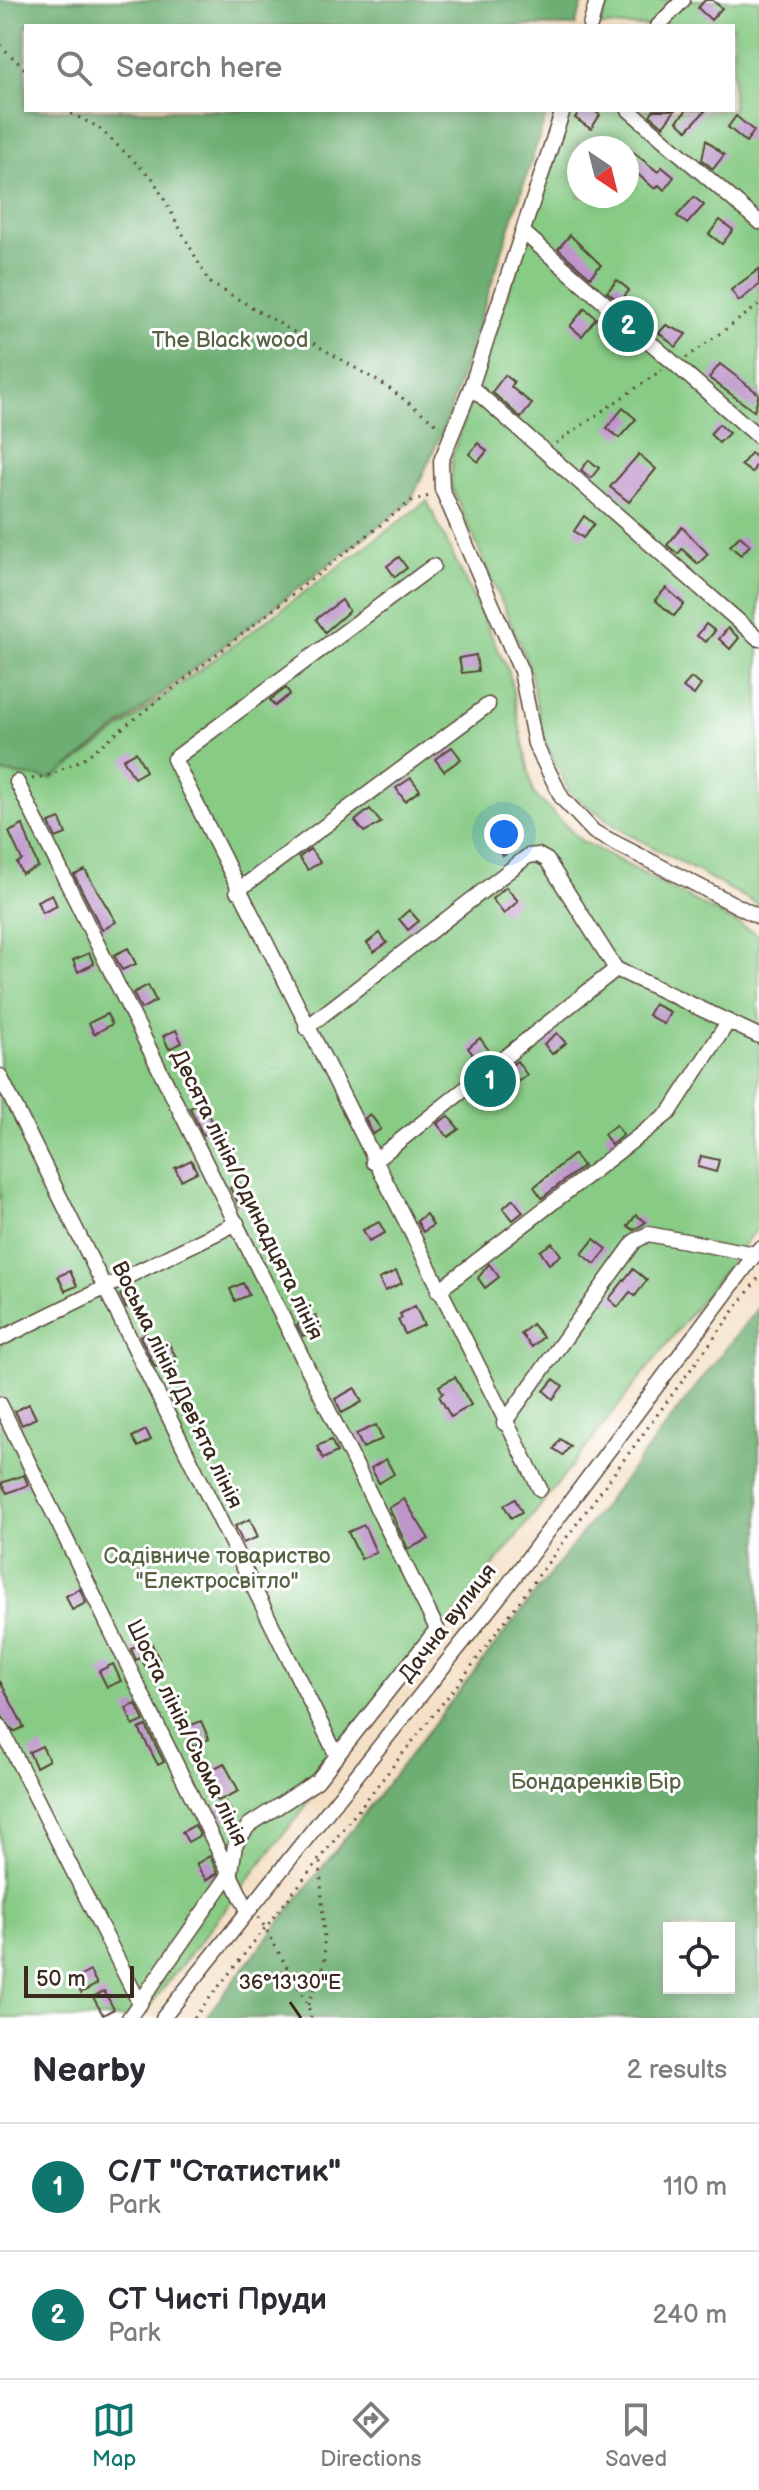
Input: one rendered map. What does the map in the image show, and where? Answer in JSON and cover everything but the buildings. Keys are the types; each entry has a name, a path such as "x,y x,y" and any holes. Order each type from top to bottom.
{"street":[{"path":"591,24 597,0"},
{"path":"660,24 683,0"},
{"path":"562,112 471,387 441,461 443,493 521,671 535,744 562,798 594,832 759,917"},
{"path":"631,112 759,222"},
{"path":"523,232 759,437"},
{"path":"471,387 546,449 759,639"},
{"path":"433,566 174,759 237,891 540,1489"},
{"path":"237,891 488,705"},
{"name":"Десята лінія/Одинадцята лінія","path":"17,782 437,1629 337,1756"},
{"path":"306,1028 528,856 538,855 547,860 616,969 759,1036"},
{"path":"373,1162 616,969"},
{"path":"438,1291 670,1112 728,1022"},
{"name":"Восьма лінія/Дев'ята лінія","path":"0,1076 337,1756"},
{"path":"0,1339 237,1223"},
{"path":"504,1423 635,1241 648,1234 757,1251"},
{"name":"Дачна вулиця","path":"163,2018 249,1906 502,1593 757,1251"},
{"name":"Шоста лінія/Сьома лінія","path":"0,1404 249,1906"},
{"path":"0,1726 140,2004"},
{"path":"129,2018 231,1872 235,1845 249,1825 317,1781 337,1756"}],"path":[{"path":"0,45 24,68"},
{"path":"68,112 98,127 153,179 209,282 386,386 450,434"},
{"path":"546,449 672,363 689,357 759,305"},
{"path":"17,782 53,774 86,757 411,501 443,493"},
{"path":"194,2018 468,1671 759,1277"},
{"path":"308,2005 325,1962 320,1859"},
{"path":"249,1906 265,1928 308,2005 311,2018"}],"green space":[{"name":"The Black wood","path":"0,0 584,0 576,24 24,24 24,112 547,112 446,423 411,501 52,779 0,772"},
{"path":"609,0 759,0 759,905 621,830 570,793 544,739 528,663 451,485 452,456 570,112 735,112 735,24 601,24"},
{"name":"Садівниче товариство \"Електросвітло\"","path":"427,501 509,672 533,793 580,840 759,935 759,1226 140,2018 0,2018 0,772 25,776 69,767"},
{"name":"Бондаренків Бір","path":"759,1306 759,2018 205,2018"}],"place":[{"name":"СТ Чисті Пруди","path":"628,326"},
{"name":"С/Т \"Статистик\"","path":"490,1081"}]}
